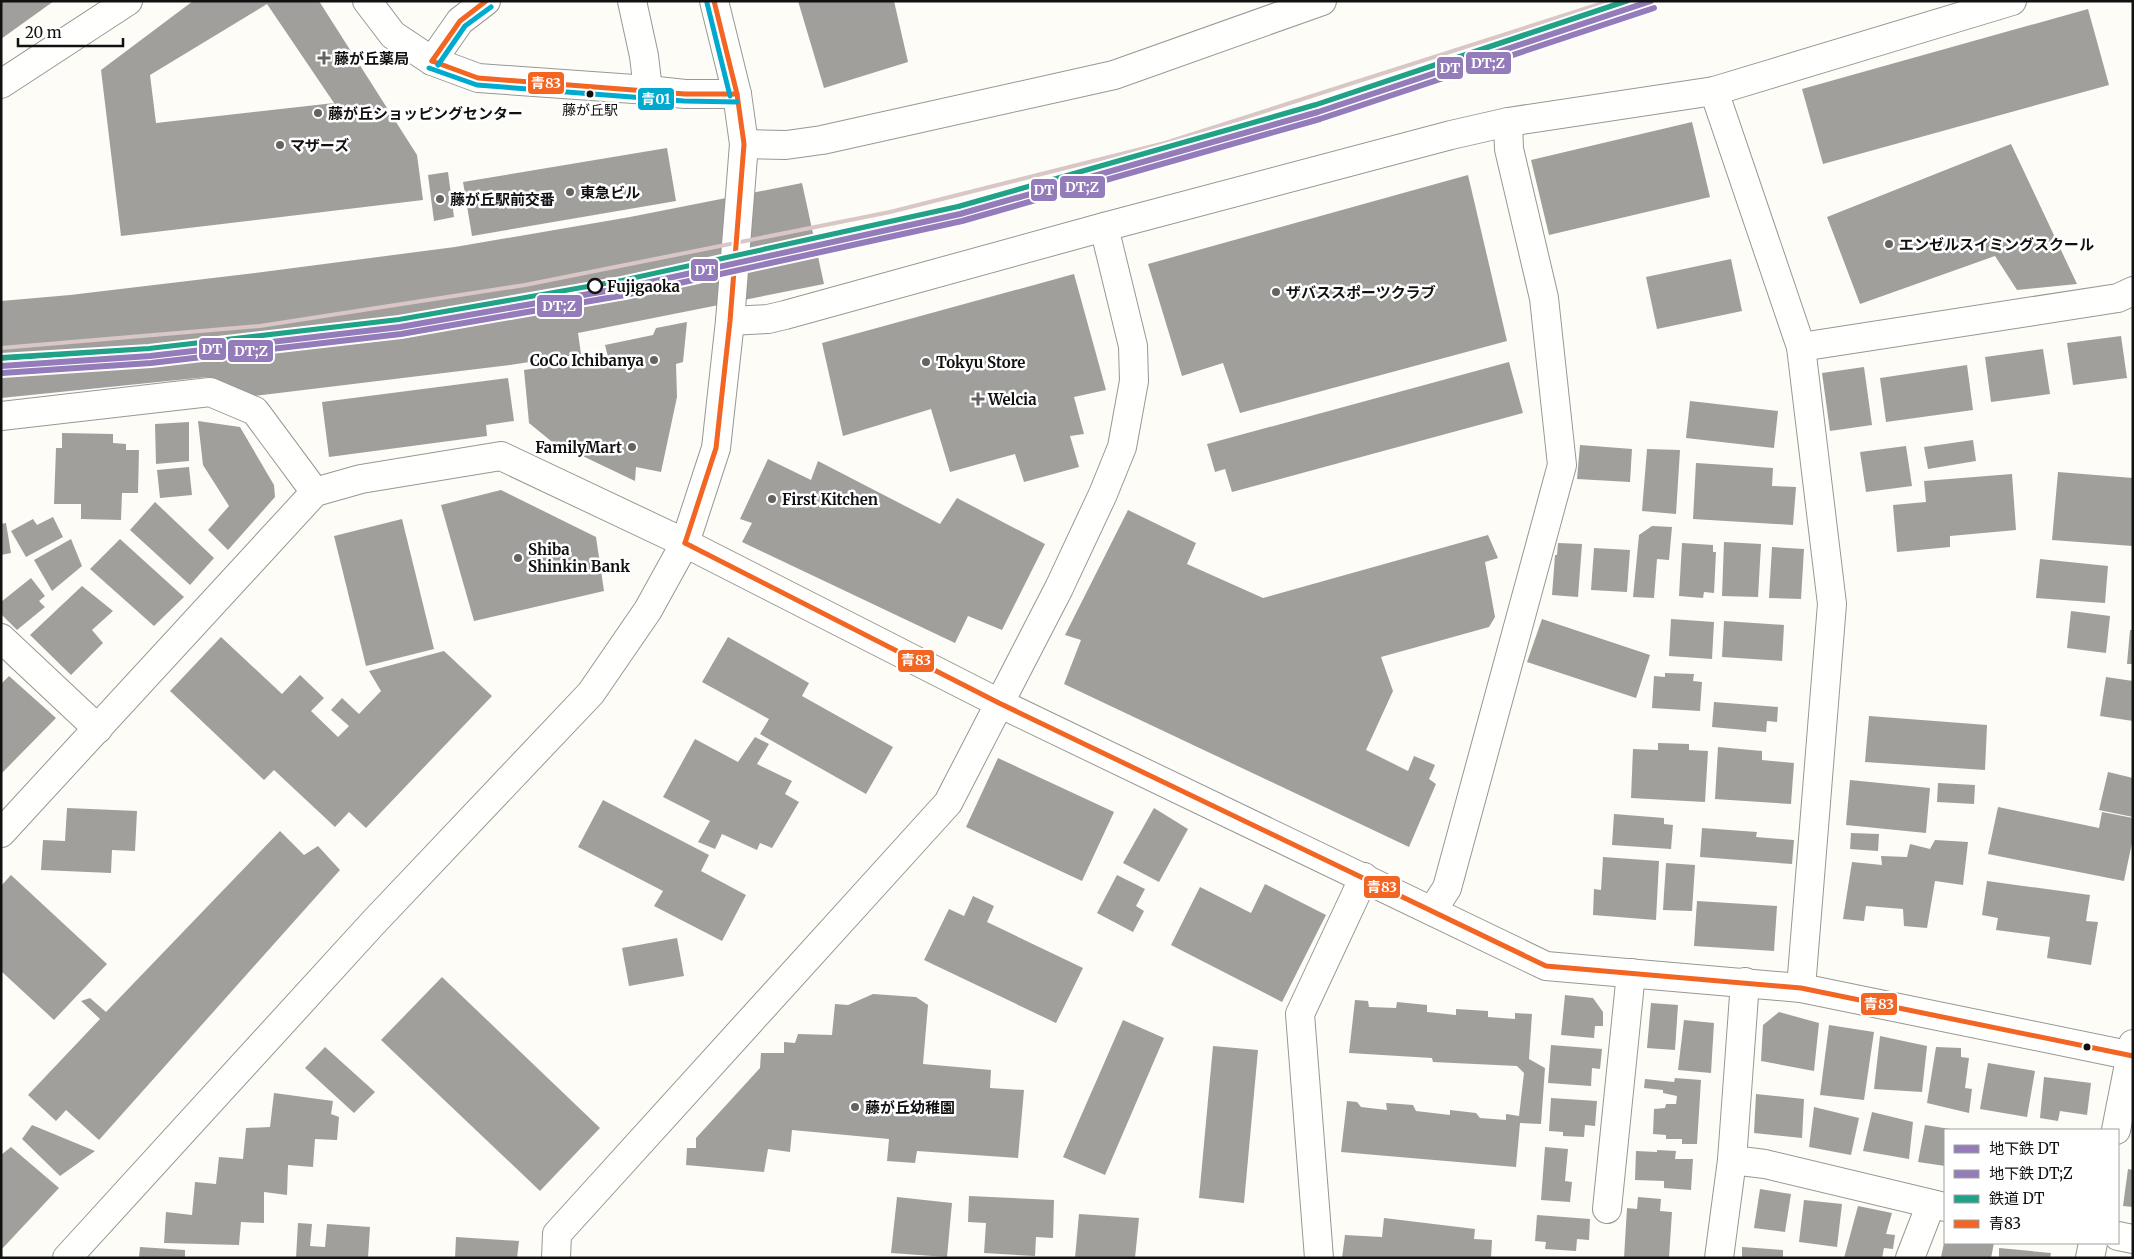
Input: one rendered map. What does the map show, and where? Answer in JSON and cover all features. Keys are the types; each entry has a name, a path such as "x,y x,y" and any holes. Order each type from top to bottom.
{"street":[{"path":"1,84 128,1"},
{"path":"367,1 393,35 432,61 478,78 685,94 737,94"},
{"path":"432,61 460,21 486,1"},
{"path":"632,1 644,56 648,90"},
{"path":"66,1258 373,923 591,693 648,610 686,543 716,448 730,321 744,144 737,94 714,1"},
{"path":"730,321 768,319 785,315 1104,227 1451,135 1508,122 1714,91 2012,1"},
{"path":"744,144 786,145 822,140 1114,75 1313,3"},
{"path":"1714,91 1801,346 1832,604 1801,988"},
{"path":"1432,911 1447,888 1562,465 1544,298 1509,149 1508,122"},
{"path":"556,1258 556,1234 948,803 1059,588 1103,494 1122,447 1134,381 1133,346 1104,227"},
{"path":"1801,346 2118,298 2133,291"},
{"path":"1,416 210,392 255,411 315,492"},
{"path":"1,833 315,492 361,479 501,456 686,543 999,703 1546,966 1801,988 2132,1051 2116,1129"},
{"path":"1,638 98,729"},
{"path":"1319,1258 1300,1014 1364,877"},
{"path":"1607,1209 1631,973"},
{"path":"1719,1258 1732,1160 1745,982"},
{"path":"1732,1160 1764,1164 1938,1206 1910,1258"},
{"path":"2119,1236 2133,1239"},
{"path":"2090,1258 2093,1244"}],"building":[{"path":"1,1 54,1 1,39"},
{"name":"藤が丘ショッピングセンター","path":"193,1 319,1 417,155 423,200 121,236 101,70","holes":["267,4 334,103 156,123 150,75"]},
{"path":"798,1 894,1 908,62 824,88"},
{"path":"2088,9 2109,85 1823,164 1802,89"},
{"path":"1692,122 1710,197 1549,235 1531,160"},
{"path":"2011,144 2077,284 2017,290 1995,256 1860,304 1827,217"},
{"name":"東急ビル","path":"667,148 676,201 472,236 463,182"},
{"path":"448,172 454,217 434,221 428,175"},
{"path":"1468,175 1507,341 1240,413 1223,363 1182,376 1148,264"},
{"path":"802,183 824,284 578,333 581,354 510,365 253,396 207,377 1,398 1,301 70,295 255,273 455,247 630,217"},
{"path":"1731,259 1742,311 1657,329 1646,277"},
{"path":"1074,274 1106,390 1074,397 1084,434 1070,436 1079,467 1024,482 1015,454 950,472 931,409 843,436 822,343"},
{"path":"687,322 683,362 676,364 677,397 661,472 636,467 635,481 551,441 529,423 524,370 608,357 605,345 653,335 656,328"},
{"path":"2121,336 2127,378 2073,385 2067,343"},
{"path":"2043,349 2050,394 1991,402 1985,357"},
{"path":"1509,362 1523,413 1232,492 1225,469 1215,472 1207,444"},
{"path":"1967,365 1973,410 1886,422 1880,378"},
{"path":"1864,367 1872,425 1830,431 1822,373"},
{"path":"508,378 514,421 486,425 487,436 329,457 322,402"},
{"path":"1690,401 1778,411 1774,448 1686,438"},
{"path":"198,421 240,427 274,485 275,497 228,550 208,530 229,506 203,465"},
{"path":"189,422 189,461 156,464 155,424"},
{"path":"62,433 113,434 113,443 126,444 126,450 139,450 138,493 122,493 121,520 81,519 81,504 54,504 56,448 62,448"},
{"path":"1973,440 1976,461 1928,469 1924,447"},
{"path":"1580,445 1632,449 1630,482 1577,479"},
{"path":"1906,446 1912,486 1866,492 1860,452"},
{"path":"1647,449 1680,450 1676,514 1642,511"},
{"path":"768,459 811,480 818,461 940,524 957,498 1045,544 1002,630 968,616 955,643 742,542 752,523 740,519"},
{"path":"1696,463 1773,468 1772,486 1796,487 1793,525 1693,519"},
{"path":"189,467 192,495 160,498 157,470"},
{"path":"2058,472 2133,478 2133,546 2052,540"},
{"path":"2012,474 2016,530 1950,536 1950,547 1897,552 1893,505 1926,502 1924,481"},
{"path":"501,490 596,537 604,591 474,621 441,505"},
{"path":"155,502 214,558 190,585 130,530"},
{"path":"1128,510 1196,543 1187,564 1263,598 1488,535 1498,558 1485,562 1495,617 1489,627 1381,657 1393,691 1366,750 1408,771 1414,756 1435,765 1429,779 1436,784 1409,847 1064,684 1081,640 1065,635"},
{"path":"53,517 63,537 26,557 11,531 33,519 37,525"},
{"path":"402,519 434,649 366,666 334,536"},
{"path":"6,523 11,553 1,555 1,524"},
{"path":"1652,526 1672,527 1669,560 1657,559 1654,598 1633,597 1639,535"},
{"path":"71,539 82,566 52,591 34,560"},
{"path":"120,539 184,597 154,626 90,569"},
{"path":"1724,542 1761,544 1758,597 1722,596"},
{"path":"1558,543 1582,544 1578,597 1552,595 1555,555 1557,555"},
{"path":"1682,543 1713,545 1713,552 1716,552 1714,593 1704,592 1703,598 1679,596"},
{"path":"1772,547 1804,549 1801,599 1769,598"},
{"path":"1594,548 1630,550 1627,592 1591,590"},
{"path":"2040,559 2108,566 2105,603 2036,598"},
{"path":"31,578 45,596 39,601 45,607 17,630 1,614 1,602"},
{"path":"82,586 113,611 92,630 103,643 71,675 30,635"},
{"path":"2071,611 2110,616 2106,653 2067,648"},
{"path":"1542,619 1650,655 1636,698 1527,662"},
{"path":"1671,619 1714,622 1712,659 1669,656"},
{"path":"1724,621 1784,625 1782,661 1722,657"},
{"path":"2130,630 2133,630 2133,664 2127,664"},
{"path":"221,637 282,694 300,675 324,698 311,711 338,737 349,726 331,710 342,698 359,714 381,691 369,671 444,651 492,696 366,828 349,812 335,827 274,770 264,780 170,691"},
{"path":"728,637 809,683 802,696 893,747 866,794 760,734 769,719 702,682"},
{"path":"1665,673 1694,674 1693,681 1702,682 1700,711 1652,708 1654,676 1665,677"},
{"path":"9,676 56,718 1,774 1,684"},
{"path":"2106,677 2133,681 2133,721 2100,716"},
{"path":"1714,702 1778,707 1777,722 1767,721 1766,732 1712,727"},
{"path":"1869,716 1987,725 1985,770 1865,762"},
{"path":"755,737 769,744 757,764 792,781 785,794 799,802 772,848 760,843 757,850 722,834 715,849 698,842 710,821 663,797 695,739 738,762"},
{"path":"1658,743 1689,744 1689,750 1708,751 1705,802 1631,798 1633,749 1658,750"},
{"path":"1718,747 1762,751 1762,760 1794,763 1791,804 1715,799"},
{"path":"998,758 1114,812 1082,881 966,827"},
{"path":"2108,772 2133,778 2133,817 2099,810"},
{"path":"1850,780 1930,788 1926,833 1846,825"},
{"path":"1938,783 1975,785 1974,804 1937,802"},
{"path":"603,800 709,855 701,871 746,895 722,941 654,906 663,891 578,847"},
{"path":"1998,807 2099,828 2102,812 2133,818 2133,838 2124,881 1988,854"},
{"path":"67,808 137,811 135,851 112,850 111,873 41,870 43,840 65,841"},
{"path":"1154,808 1188,829 1159,882 1123,863"},
{"path":"1614,814 1664,818 1664,824 1673,825 1671,849 1612,845"},
{"path":"1702,828 1757,832 1756,837 1794,840 1792,864 1700,857"},
{"path":"280,831 304,855 318,846 340,870 99,1140 66,1110 56,1121 28,1095 100,1019 81,1001 90,998 106,1012"},
{"path":"1851,833 1879,834 1878,851 1850,849"},
{"path":"1935,840 1968,842 1963,885 1935,881 1927,928 1904,926 1903,909 1866,906 1864,921 1843,919 1852,862 1882,865 1881,856 1907,857 1910,844 1930,849"},
{"path":"1603,857 1659,861 1656,920 1593,915 1594,889 1601,890"},
{"path":"1666,863 1695,865 1692,911 1663,910"},
{"path":"11,875 107,964 54,1020 1,971 1,886"},
{"path":"1117,875 1145,889 1136,906 1144,911 1133,932 1097,913"},
{"path":"1987,881 2090,895 2086,921 2098,922 2091,965 2047,958 2050,937 1996,930 1998,918 1982,915"},
{"path":"1265,884 1326,915 1282,1002 1171,945 1200,887 1251,913"},
{"path":"973,896 994,906 987,922 1083,968 1056,1023 924,960 949,909 964,916"},
{"path":"1697,901 1777,906 1774,951 1694,946"},
{"path":"677,938 684,976 629,986 622,948"},
{"path":"442,977 600,1128 540,1191 381,1040"},
{"path":"873,994 916,997 928,1005 923,1064 991,1070 990,1088 1024,1090 1018,1158 917,1151 915,1163 887,1161 889,1139 792,1130 790,1152 768,1149 764,1172 686,1165 687,1148 696,1148 696,1138 760,1068 761,1053 784,1053 784,1042 795,1043 798,1034 832,1035 835,1004 848,1005"},
{"path":"1565,995 1593,998 1603,1012 1603,1026 1595,1026 1594,1038 1561,1035"},
{"path":"1355,1000 1368,1001 1369,1007 1396,1008 1397,1002 1427,1005 1427,1012 1456,1015 1456,1009 1488,1011 1488,1017 1515,1019 1515,1013 1532,1014 1529,1059 1545,1068 1541,1124 1520,1123 1516,1167 1341,1152 1347,1101 1357,1102 1361,1107 1387,1110 1386,1103 1413,1105 1416,1111 1450,1115 1450,1110 1476,1113 1480,1118 1506,1120 1506,1114 1519,1116 1524,1073 1517,1066 1433,1062 1432,1058 1349,1053"},
{"path":"1651,1003 1678,1005 1675,1050 1647,1048"},
{"path":"1779,1012 1819,1023 1814,1071 1761,1061 1763,1025"},
{"path":"1123,1020 1164,1038 1105,1175 1063,1157"},
{"path":"1684,1020 1714,1023 1711,1073 1678,1070"},
{"path":"1829,1025 1874,1032 1864,1100 1820,1095"},
{"path":"1880,1036 1927,1046 1922,1092 1874,1089"},
{"path":"1551,1045 1602,1049 1600,1069 1592,1068 1591,1086 1548,1083"},
{"path":"1213,1046 1258,1050 1244,1203 1199,1198"},
{"path":"325,1047 375,1092 354,1113 305,1068"},
{"path":"1936,1047 1961,1048 1961,1057 1969,1058 1965,1088 1972,1089 1969,1113 1927,1103"},
{"path":"1988,1063 2035,1071 2027,1117 1980,1109"},
{"path":"2044,1077 2091,1083 2087,1115 2060,1111 2058,1121 2040,1118"},
{"path":"1675,1078 1701,1080 1697,1144 1682,1144 1682,1139 1666,1139 1666,1135 1653,1134 1654,1109 1665,1108 1666,1104 1676,1104 1677,1096 1663,1093 1663,1090 1644,1088 1645,1079 1674,1082"},
{"path":"274,1093 333,1101 331,1114 339,1117 337,1140 315,1139 313,1167 288,1165 287,1195 264,1192 264,1223 241,1222 239,1245 164,1243 166,1212 192,1215 195,1182 216,1184 219,1157 243,1159 246,1128 270,1127"},
{"path":"1756,1094 1804,1099 1802,1138 1754,1133"},
{"path":"1551,1098 1597,1101 1595,1126 1585,1125 1584,1137 1563,1136 1563,1132 1549,1131"},
{"path":"1814,1107 1859,1118 1851,1155 1809,1147"},
{"path":"1872,1112 1913,1122 1909,1159 1863,1151"},
{"path":"32,1125 95,1151 60,1176 22,1139"},
{"path":"1925,1125 1950,1129 1944,1129 1944,1166 1918,1162"},
{"path":"11,1147 59,1188 1,1250 1,1155"},
{"path":"1545,1147 1568,1149 1565,1181 1572,1182 1570,1202 1541,1200"},
{"path":"1657,1150 1676,1151 1675,1159 1693,1159 1691,1190 1664,1188 1664,1181 1635,1180 1636,1151 1657,1152"},
{"path":"2128,1169 2133,1170 2133,1207 2123,1206"},
{"path":"1760,1189 1791,1194 1785,1232 1754,1228"},
{"path":"969,1196 1054,1200 1053,1238 1036,1237 1035,1256 984,1253 986,1223 968,1222"},
{"path":"897,1197 952,1203 947,1257 891,1253"},
{"path":"1638,1197 1661,1199 1660,1211 1672,1212 1669,1258 1624,1258 1627,1208 1637,1209"},
{"path":"1804,1200 1842,1204 1837,1247 1799,1242"},
{"path":"1858,1206 1892,1213 1886,1234 1895,1235 1893,1249 1884,1248 1882,1258 1844,1258"},
{"path":"1079,1214 1139,1218 1135,1258 1075,1258"},
{"path":"1537,1215 1590,1219 1589,1240 1577,1239 1576,1251 1545,1249 1546,1242 1535,1241"},
{"path":"1384,1218 1475,1229 1474,1239 1492,1240 1491,1258 1342,1258 1345,1235 1382,1237"},
{"path":"298,1223 312,1224 310,1246 325,1247 327,1224 370,1227 368,1258 296,1258"},
{"path":"456,1237 519,1241 517,1258 455,1258"},
{"path":"1944,1243 1994,1244 1991,1258 1941,1257"},
{"path":"140,1247 185,1250 185,1258 139,1258"},
{"path":"1742,1247 1783,1250 1783,1258 1742,1258"},
{"path":"1999,1248 2051,1253 2050,1258 1999,1258"}],"railway":[{"path":"1,348 260,326 525,285 890,212 1165,143 1609,1"}],"metro line":[{"name":"DT","path":"1,366 150,356 400,327 623,288 960,214 1318,112 1651,1"},
{"name":"DT;Z","path":"2,373 151,363 401,334 625,295 962,221 1320,119 1654,8"}],"rail line":[{"name":"DT","path":"1,358 149,349 399,320 622,281 958,207 1316,105 1627,1"}],"transit line":[{"name":"青83","path":"432,61 460,21 486,1"},
{"name":"青83","path":"685,543 716,448 730,321 744,144 737,94 714,1"},
{"name":"青01","path":"707,3 730,96"},
{"name":"青01","path":"438,65 465,26 491,7"},
{"name":"青83","path":"432,61 478,78 685,94 737,94"},
{"name":"青01","path":"429,68 477,85 684,101 737,102"},
{"name":"青83","path":"685,543 999,703 1546,966 1801,988 2133,1056"}],"place":[{"name":"藤が丘薬局","path":"324,58"},
{"name":"藤が丘駅","path":"590,94"},
{"name":"藤が丘ショッピングセンター","path":"318,113"},
{"name":"マザーズ","path":"280,145"},
{"name":"東急ビル","path":"570,192"},
{"name":"藤が丘駅前交番","path":"440,199"},
{"name":"エンゼルスイミングスクール","path":"1889,244"},
{"name":"Fujigaoka","path":"595,286"},
{"name":"ザバススポーツクラブ","path":"1276,292"},
{"name":"CoCo Ichibanya","path":"654,360"},
{"name":"Tokyu Store","path":"926,362"},
{"name":"Welcia","path":"978,399"},
{"name":"FamilyMart","path":"632,447"},
{"name":"First Kitchen","path":"772,499"},
{"name":"Shiba Shinkin Bank","path":"518,558"},
{"name":"藤が丘幼稚園","path":"855,1107"}]}
